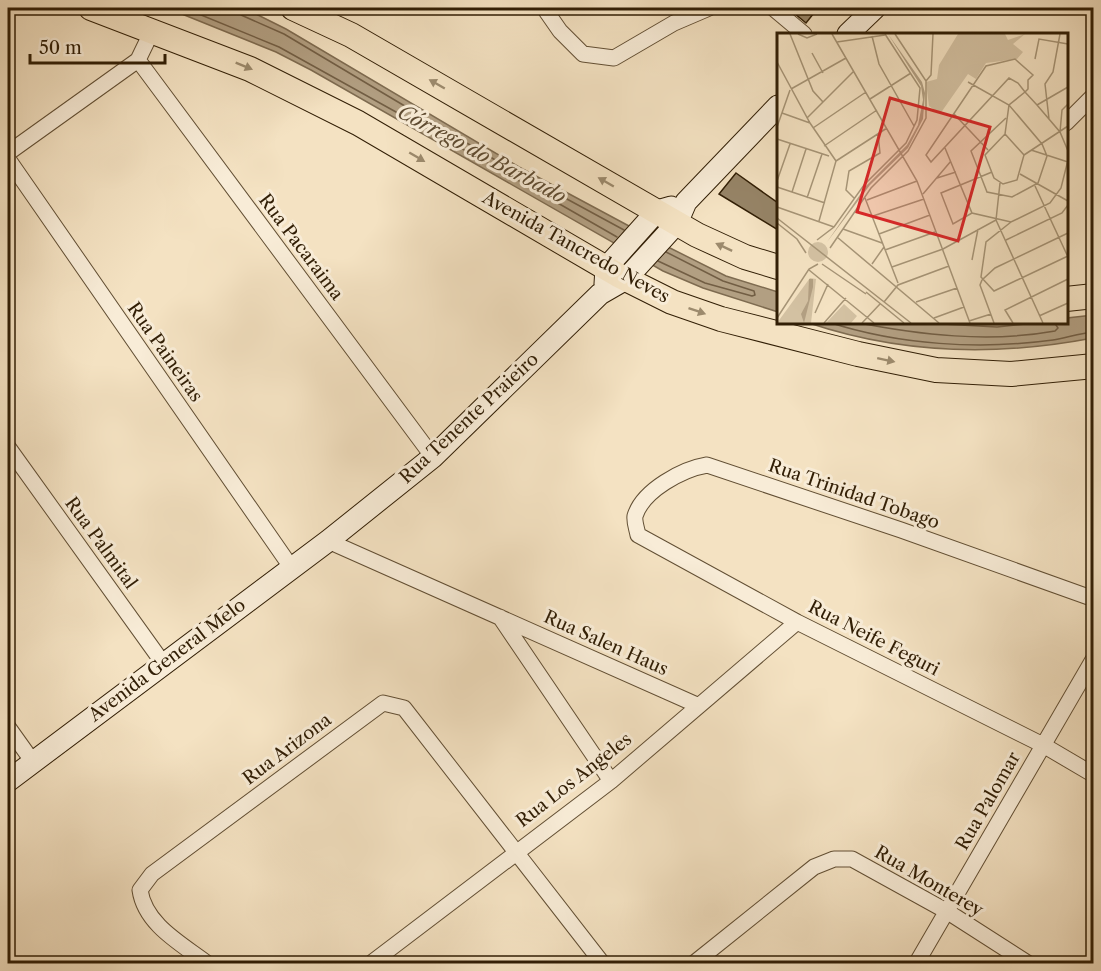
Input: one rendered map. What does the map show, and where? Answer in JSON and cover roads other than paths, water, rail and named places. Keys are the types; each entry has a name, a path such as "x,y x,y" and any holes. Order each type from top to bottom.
{"main road":[{"name":"Avenida Tancredo Neves","path":"91,8 250,69 358,123 672,302 721,320 858,354 936,370 1011,374 1094,366"},
{"path":"293,8 351,35 667,219 745,257 777,267"},
{"path":"849,33 875,8"},
{"path":"667,219 777,107"},
{"name":"Rua Tenente Praieiro","path":"328,541 433,457 618,272 667,219"},
{"path":"1068,299 1094,296"},
{"name":"Avenida General Melo","path":"8,781 328,541"}],"street":[{"path":"544,8 560,31 583,54 614,58 675,23 709,8"},
{"path":"773,8 803,33"},
{"path":"8,153 138,60 152,31"},
{"name":"Rua Pacaraima","path":"138,60 433,457"},
{"path":"1068,121 1094,95"},
{"name":"Rua Paineiras","path":"8,159 291,567"},
{"name":"Rua Palmital","path":"8,447 164,663"},
{"name":"Rua Trinidad Tobago","path":"638,535 634,519 641,503 686,469 707,465 901,530 1094,599"},
{"name":"Rua Neife Feguri","path":"638,535 797,622 1043,745 1094,775"},
{"name":"Rua Salen Haus","path":"328,541 697,705"},
{"path":"500,617 611,781"},
{"name":"Rua Los Angeles","path":"370,963 516,850 611,781 697,705 797,622"},
{"name":"Rua Palomar","path":"915,963 948,912 1094,658"},
{"name":"Rua Arizona","path":"208,963 158,926 142,906 140,890 152,874 383,703 404,708 516,850"},
{"path":"8,727 33,762"},
{"path":"516,850 603,963"},
{"name":"Rua Monterey","path":"693,963 814,867 834,859 852,859 948,912 1029,963"}],"water":[{"name":"Córrego do Barbado","path":"167,8 237,8 256,14 286,29 519,167 670,248 726,276 777,292 777,312 703,288 663,271 276,52"},
{"path":"1093,315 1093,338 1022,348 950,349 879,341 812,324 1068,324 1068,318"}]}
